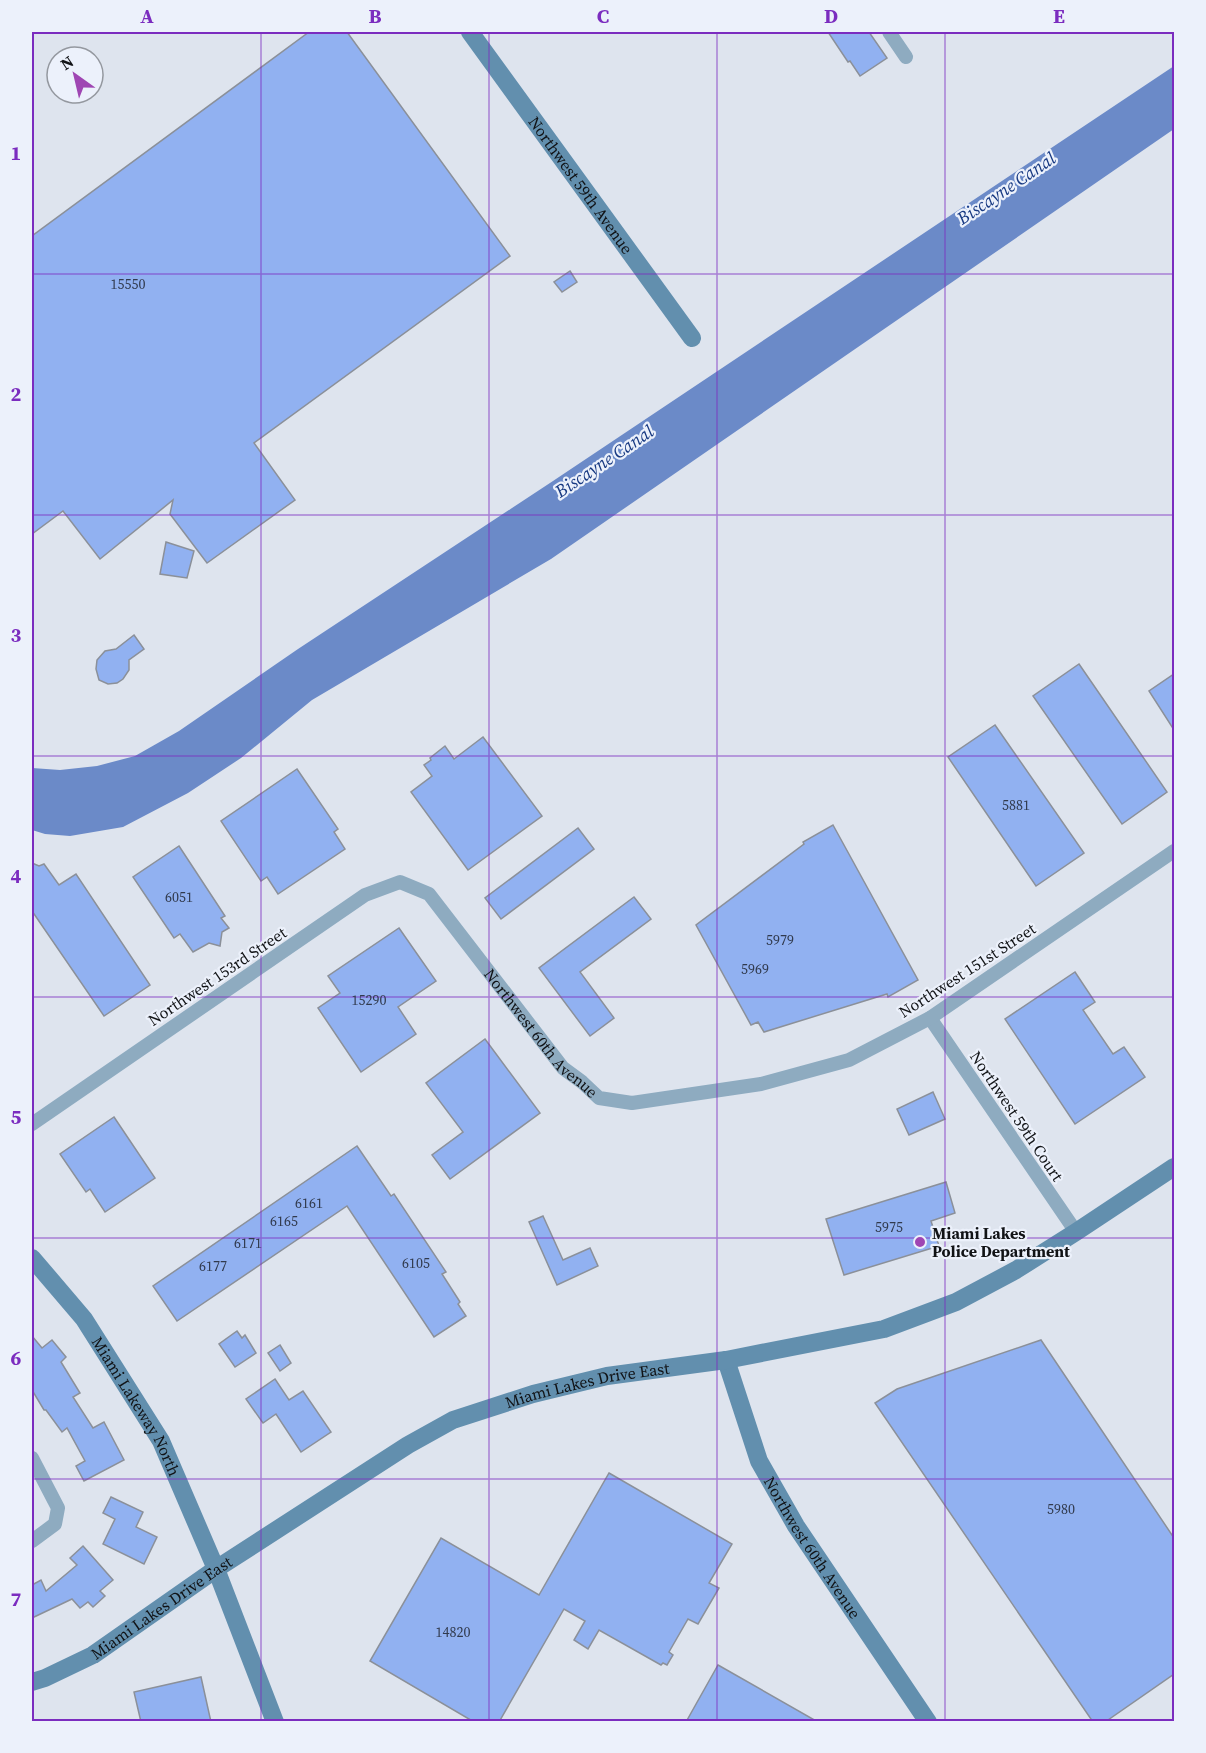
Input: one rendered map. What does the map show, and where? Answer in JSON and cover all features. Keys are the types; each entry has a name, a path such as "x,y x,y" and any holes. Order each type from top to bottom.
{"street":[{"name":"Northwest 59th Avenue","path":"470,32 692,338"},
{"path":"889,32 906,57"},
{"name":"Northwest 151st Street","path":"761,1084 849,1060 930,1018 1174,851"},
{"name":"Northwest 153rd Street","path":"32,1124 365,895 400,882 429,894"},
{"name":"Northwest 60th Avenue","path":"429,894 563,1068 599,1098 632,1103 761,1084"},
{"name":"Northwest 59th Court","path":"930,1018 1076,1233"},
{"name":"Miami Lakes Drive East","path":"32,1682 93,1655 216,1569 408,1445 453,1420 533,1394 607,1376 726,1360 884,1329 956,1302 1016,1270 1174,1167"},
{"name":"Miami Lakeway North","path":"32,1258 84,1319 161,1441 216,1569 275,1722"},
{"name":"Northwest 60th Avenue","path":"726,1360 764,1470 796,1526 928,1722"},
{"path":"32,1458 58,1508 55,1524 32,1541"}],"water":[{"name":"Biscayne Canal","path":"1174,66 1174,129 551,559 312,700 241,758 188,793 123,827 70,836 45,834 32,830 32,768 60,770 97,766 135,756 179,731 298,649"}],"building":[{"path":"309,32 347,32 510,256 254,443 295,500 207,563 170,514 173,500 100,559 63,511 32,534 32,236"},
{"path":"828,32 869,32 887,58 860,76"},
{"path":"570,271 577,282 562,292 554,282"},
{"path":"166,542 194,551 187,578 160,574"},
{"path":"134,635 144,649 129,660 129,670 123,679 117,683 108,684 99,680 96,669 97,660 105,651 116,649"},
{"path":"1079,664 1167,792 1122,824 1033,696"},
{"path":"1174,674 1174,730 1149,691"},
{"path":"995,725 1084,853 1036,886 948,757"},
{"path":"483,737 542,816 468,870 411,792 432,776 424,765 445,746 454,759"},
{"path":"297,769 338,829 334,832 345,849 278,894 267,877 261,881 221,821"},
{"path":"833,825 918,980 888,997 887,994 764,1032 758,1022 751,1025 696,925 804,844 803,842"},
{"path":"578,828 594,849 501,919 485,898"},
{"path":"179,846 225,916 221,918 229,928 222,932 220,946 209,943 193,952 180,934 174,938 133,877"},
{"path":"32,863 39,866 44,864 59,885 76,874 150,985 104,1016 32,911"},
{"path":"634,897 651,919 580,972 614,1018 590,1036 539,968"},
{"path":"399,928 436,981 398,1007 416,1034 361,1072 318,1008 340,993 328,976"},
{"path":"1075,972 1095,1002 1083,1010 1113,1054 1124,1047 1145,1077 1075,1124 1005,1019"},
{"path":"485,1039 540,1113 450,1179 432,1155 463,1132 426,1083"},
{"path":"933,1092 945,1119 909,1135 897,1109"},
{"path":"114,1117 155,1178 105,1212 90,1189 86,1192 60,1154"},
{"path":"357,1146 391,1196 394,1194 446,1272 442,1274 466,1316 434,1337 347,1206 177,1321 153,1286"},
{"path":"946,1182 955,1213 931,1221 939,1246 844,1275 826,1219"},
{"path":"543,1216 563,1260 590,1248 598,1266 557,1285 529,1222"},
{"path":"237,1331 242,1338 245,1335 256,1353 235,1367 219,1344"},
{"path":"32,1336 42,1348 52,1340 66,1357 61,1362 80,1393 73,1397 93,1428 104,1422 124,1460 84,1481 76,1466 85,1461 67,1428 62,1432 44,1410 32,1390"},
{"path":"1041,1340 1174,1538 1174,1674 1105,1722 1093,1722 875,1403 897,1389"},
{"path":"280,1345 291,1363 280,1371 268,1353"},
{"path":"275,1379 289,1400 303,1391 331,1432 301,1452 276,1414 263,1423 246,1399"},
{"path":"609,1473 732,1544 709,1583 719,1588 698,1624 688,1619 669,1652 673,1655 667,1665 663,1663 661,1665 599,1630 588,1649 574,1640 585,1621 564,1609 499,1722 474,1722 370,1661 441,1538 539,1595"},
{"path":"111,1497 143,1512 136,1527 157,1537 144,1564 103,1544 115,1519 103,1513"},
{"path":"83,1546 113,1580 100,1591 105,1596 93,1607 88,1602 80,1608 72,1599 32,1618 32,1585 41,1580 46,1591 77,1565 70,1558"},
{"path":"718,1665 818,1722 686,1722"},
{"path":"201,1677 211,1722 141,1722 134,1692"}],"place":[{"name":"Miami Lakes Police Department","path":"920,1242"}]}
